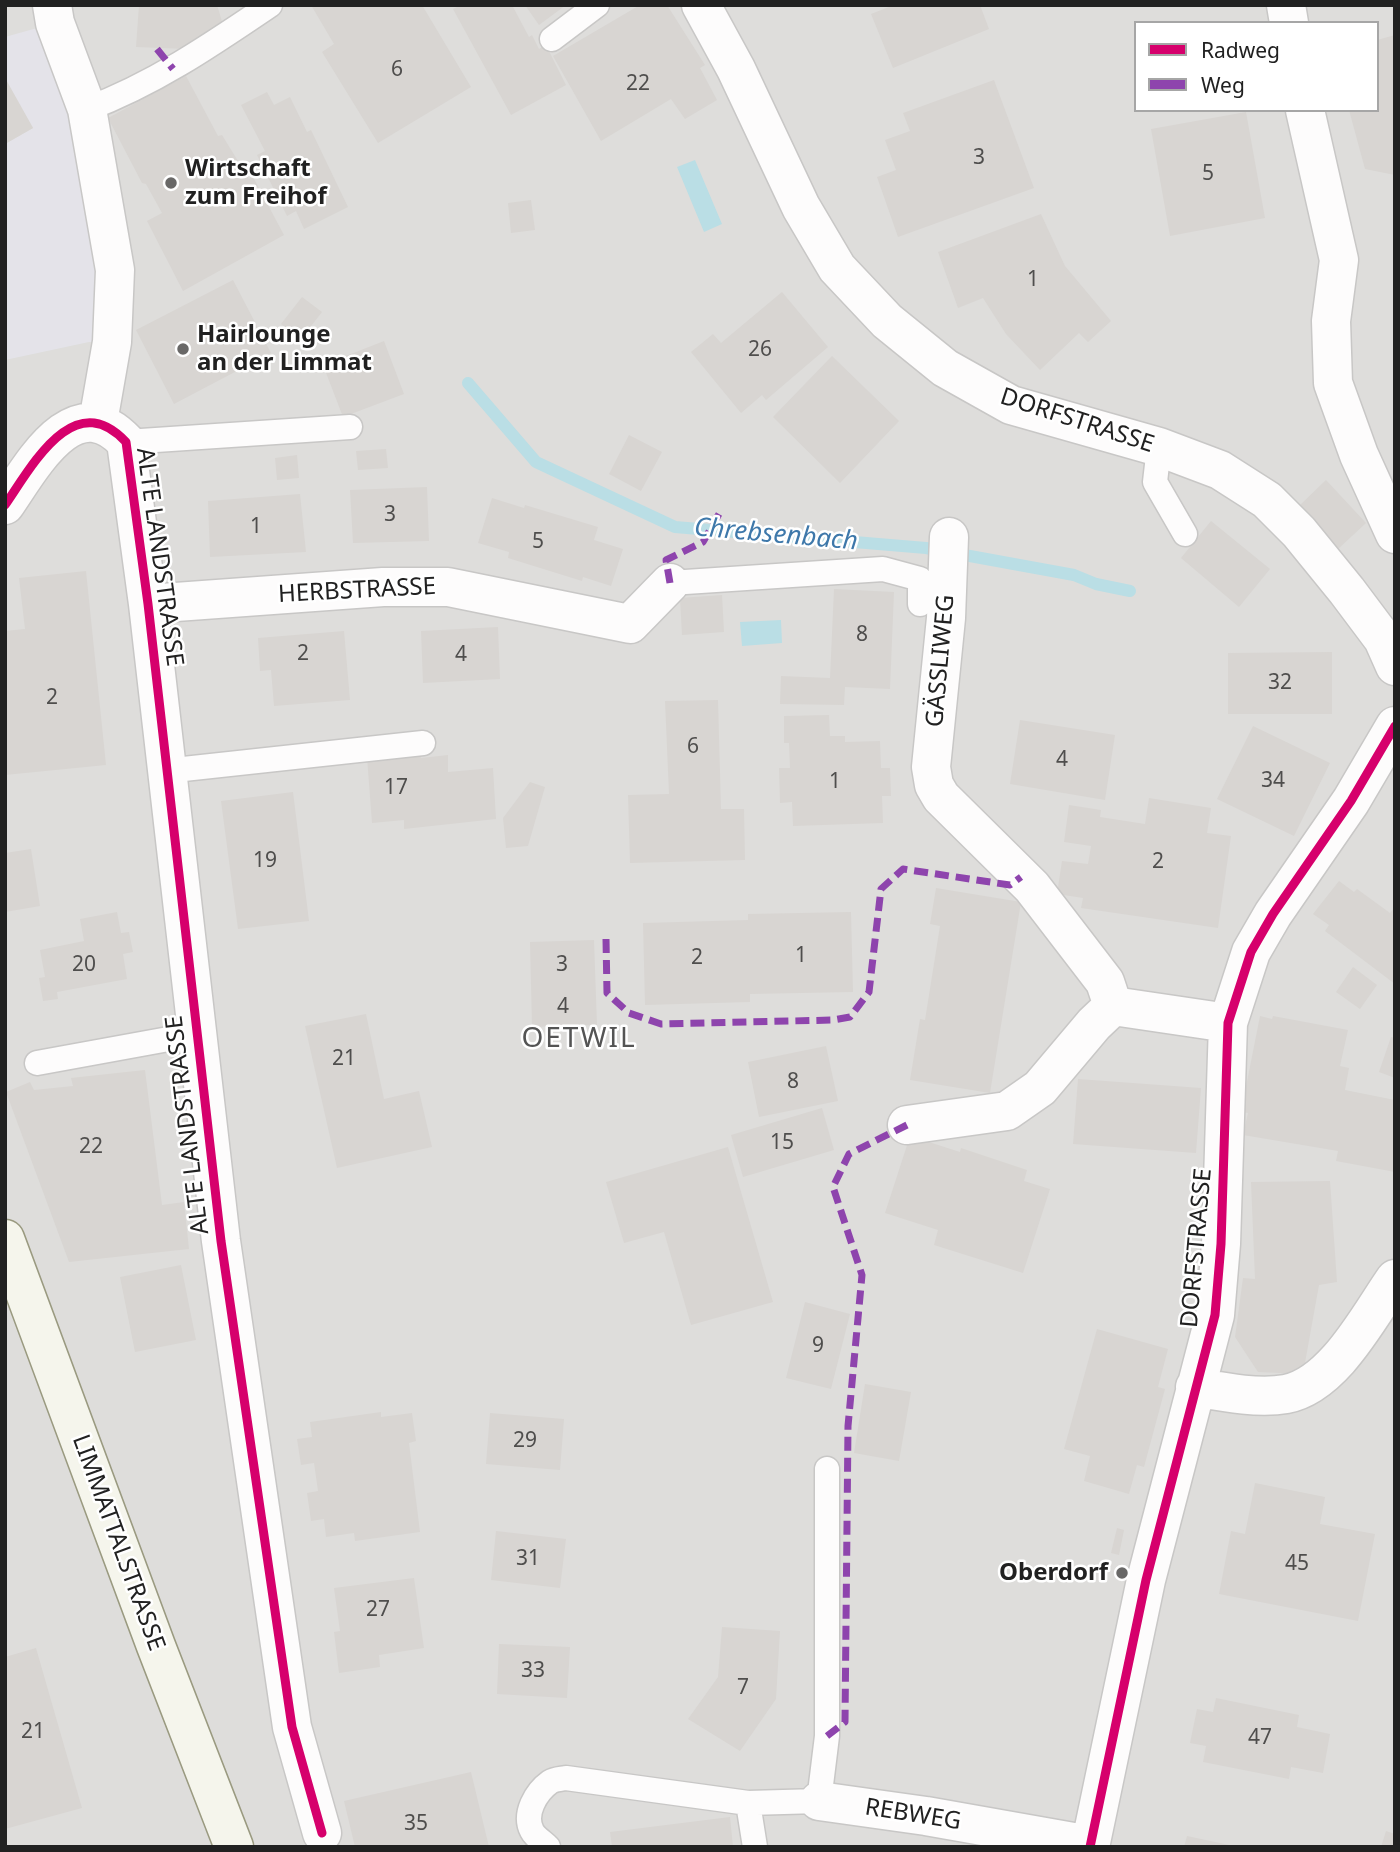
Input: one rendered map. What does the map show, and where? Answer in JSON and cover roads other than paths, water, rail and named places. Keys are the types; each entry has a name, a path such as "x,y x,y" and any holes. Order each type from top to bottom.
{"main road":[{"name":"LIMMATTALSTRASSE","path":"5,1239 160,1658 234,1847"}],"street":[{"name":"ALTE LANDSTRASSE","path":"51,5 55,23 87,109 115,270 112,432 148,604 165,771 221,1241 292,1727 322,1833"},
{"name":"DORFSTRASSE","path":"701,5 736,69 802,207 837,268 887,321 946,368 1010,405 1159,447 1220,470 1268,500 1299,532 1347,591 1383,639 1395,666"},
{"path":"1305,112 1339,260 1331,321 1333,383 1359,455 1395,534"},
{"path":"5,505 59,434 75,425 112,432"},
{"name":"GÄSSLIWEG","path":"949,548 946,618 931,767 934,785 941,797 1032,887 1105,982 1114,1006"},
{"name":"HERBSTRASSE","path":"148,604 383,587 448,587 630,624 670,583"},
{"name":"DORFSTRASSE","path":"1090,1846 1146,1580 1215,1315 1221,1244 1228,1023 1251,952 1273,914 1351,801 1395,726"},
{"path":"907,1125 1007,1111 1040,1087 1094,1024 1114,1006 1228,1023"},
{"path":"1195,1387 1237,1394 1286,1394 1314,1383 1342,1356 1395,1279"},
{"name":"REBWEG","path":"819,1801 926,1816 1090,1846"}],"lane":[{"path":"87,109 117,98 173,69 270,5"},
{"path":"552,38 597,5"},
{"path":"112,432 350,427"},
{"path":"1159,447 1155,482 1185,534"},
{"path":"670,583 883,569 920,579 920,604"},
{"path":"165,771 423,743"},
{"path":"37,1063 196,1034"},
{"path":"548,1847 532,1832 529,1818 535,1798 552,1781 566,1778 748,1803 819,1801 827,1736 827,1469"},
{"path":"748,1803 755,1847"}],"water":[{"path":"695,160 722,224 704,232 677,167"},
{"path":"781,620 782,643 742,646 740,622"}],"waterway":[{"name":"Chrebsenbach","path":"468,383 536,462 675,527 926,548 1074,575 1096,584 1130,591"}],"place":[{"name":"Wirtschaft zum Freihof","path":"171,183"},
{"name":"Hairlounge an der Limmat","path":"183,349"},
{"name":"Oberdorf","path":"1122,1573"}],"district":[{"name":"OETWIL","path":"579,1039"}]}
